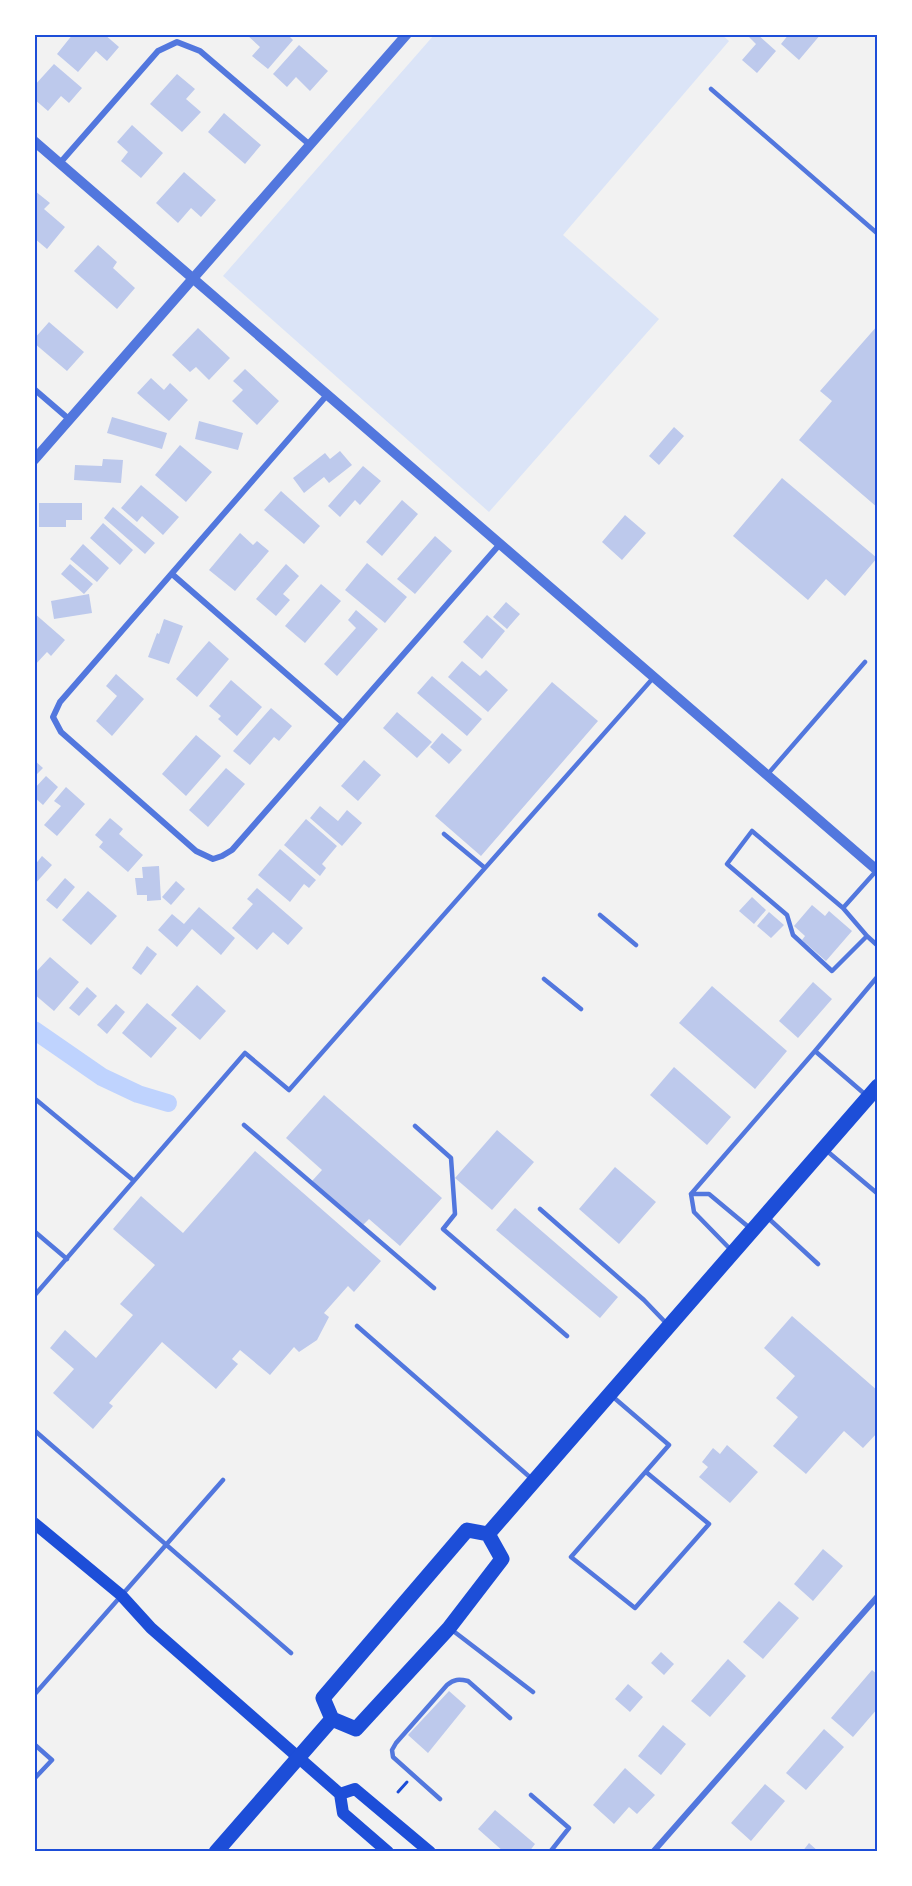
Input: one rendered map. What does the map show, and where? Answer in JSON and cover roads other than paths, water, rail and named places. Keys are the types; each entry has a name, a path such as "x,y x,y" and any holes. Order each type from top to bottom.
{"main road":[{"path":"489,1534 873,1092"},
{"path":"34,1523 121,1595 151,1628 340,1794 343,1813 388,1851"},
{"path":"467,1530 489,1534 502,1559 449,1628 356,1729 332,1719 323,1698 467,1530"},
{"path":"216,1851 332,1719"},
{"path":"340,1794 355,1789 430,1851"}],"street":[{"path":"34,460 407,34"},
{"path":"60,163 158,51 177,42 200,51 310,145"},
{"path":"34,141 877,871"},
{"path":"34,389 70,420"},
{"path":"327,395 60,702 53,717 61,732 196,851 213,859 231,850 500,544"},
{"path":"172,574 343,723"},
{"path":"653,1851 878,1596"}],"lane":[{"path":"711,88 878,234"},
{"path":"767,775 865,662"},
{"path":"34,1296 245,1053 289,1090 654,677"},
{"path":"867,936 832,971 793,935 787,915 728,864 752,831 843,908 878,946"},
{"path":"444,834 485,868"},
{"path":"843,908 877,871"},
{"path":"600,915 636,945"},
{"path":"691,1194 878,976"},
{"path":"544,979 581,1009"},
{"path":"815,1051 873,1092"},
{"path":"34,1098 133,1180"},
{"path":"244,1125 434,1288"},
{"path":"415,1126 451,1158 455,1214 443,1229 567,1335"},
{"path":"824,1148 878,1194"},
{"path":"691,1194 709,1194 752,1230"},
{"path":"691,1194 694,1212 733,1252"},
{"path":"540,1209 644,1300 669,1326"},
{"path":"765,1216 818,1264"},
{"path":"34,1231 67,1259"},
{"path":"357,1326 535,1482"},
{"path":"610,1394 669,1445 571,1557 635,1608 709,1524 646,1472"},
{"path":"34,1430 291,1653"},
{"path":"34,1695 223,1480"},
{"path":"449,1628 533,1692"},
{"path":"440,1799 393,1757 392,1750 396,1743 453,1680 468,1681 510,1718"},
{"path":"34,1744 52,1760 34,1779"},
{"path":"531,1795 569,1828 550,1851"}],"waterway":[{"path":"34,1030 102,1077 138,1094 168,1103"}]}
